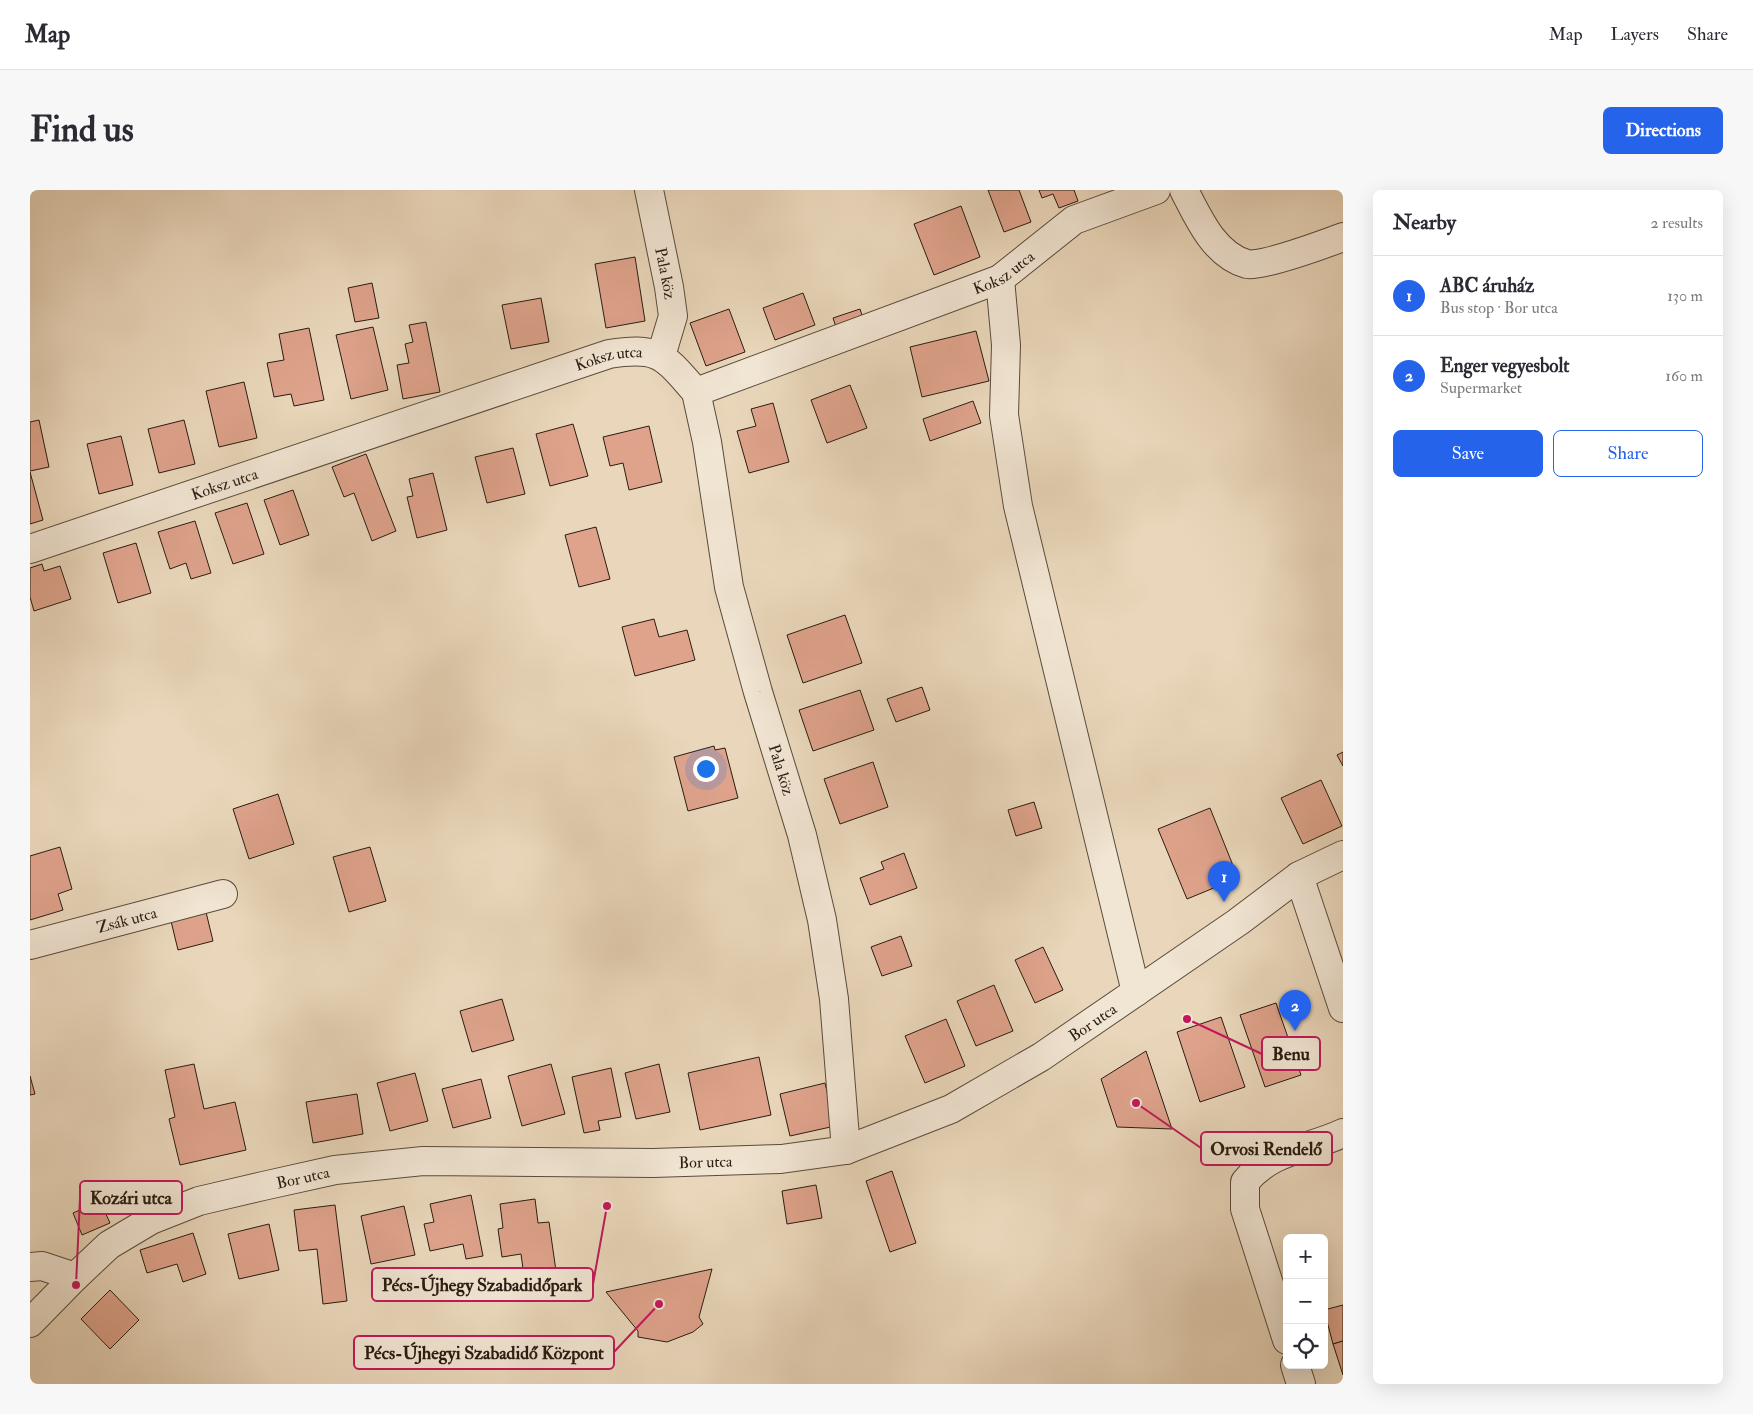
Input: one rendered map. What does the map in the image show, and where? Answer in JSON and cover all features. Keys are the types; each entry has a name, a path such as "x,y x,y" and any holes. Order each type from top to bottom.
{"street":[{"name":"Pala köz","path":"649,190 669,288 672,316 661,356"},
{"name":"Koksz utca","path":"30,549 609,354 636,350 661,356 696,392 1000,279 1074,220 1156,190"},
{"path":"1184,190 1206,232 1230,256 1249,265 1294,255 1343,237"},
{"path":"1000,279 1006,345 1004,415 1018,506 1136,992"},
{"name":"Pala köz","path":"696,392 707,442 729,587 758,692 802,835 822,920 834,999 846,1150"},
{"name":"Bor utca","path":"30,1323 109,1245 151,1220 199,1201 335,1170 423,1161 653,1163 781,1159 846,1150 951,1109 1041,1057 1238,922 1298,876 1343,854"},
{"path":"1298,876 1343,1008"},
{"name":"Zsák utca","path":"30,945 224,894"},
{"path":"1283,1327 1245,1208 1245,1182 1256,1169 1282,1154 1343,1133"},
{"path":"30,1268 42,1266 75,1277"},
{"path":"1296,1369 1301,1384"}],"building":[{"path":"988,190 1019,190 1031,222 1004,232"},
{"path":"1039,190 1074,190 1078,201 1059,208 1053,194 1042,198"},
{"path":"961,206 980,257 934,275 914,224"},
{"path":"635,257 645,321 606,328 595,264"},
{"path":"372,283 379,318 355,322 348,288"},
{"path":"803,293 815,325 775,340 763,308"},
{"path":"541,298 549,342 511,349 502,305"},
{"path":"729,309 745,352 706,366 690,323"},
{"path":"860,309 865,324 838,333 833,318"},
{"path":"426,322 440,392 403,399 397,365 409,363 405,344 413,342 409,325"},
{"path":"373,327 388,390 351,399 336,335"},
{"path":"309,328 324,400 294,406 291,394 274,397 267,363 284,360 279,334"},
{"path":"976,331 989,381 922,397 910,347"},
{"path":"244,382 257,438 219,447 206,391"},
{"path":"850,385 867,428 827,443 811,400"},
{"path":"973,401 981,423 930,441 923,419"},
{"path":"773,403 789,462 749,473 737,431 756,426 751,409"},
{"path":"39,420 49,467 30,471 30,422"},
{"path":"184,420 195,464 159,473 148,429"},
{"path":"573,424 588,476 550,486 536,434"},
{"path":"649,426 662,482 629,490 623,463 610,466 603,437"},
{"path":"121,436 133,485 99,494 87,444"},
{"path":"513,448 525,494 487,503 475,457"},
{"path":"366,454 396,531 372,541 354,493 344,497 332,467"},
{"path":"30,472 43,520 30,524"},
{"path":"433,473 447,530 417,538 407,497 413,496 409,479"},
{"path":"293,490 309,535 280,545 264,500"},
{"path":"247,503 264,554 233,564 215,513"},
{"path":"195,521 211,573 191,579 186,563 170,569 158,532"},
{"path":"596,527 610,579 579,587 565,535"},
{"path":"136,543 151,593 118,603 103,553"},
{"path":"42,564 44,571 60,566 71,599 34,611 30,597 30,568"},
{"path":"845,615 862,663 803,683 787,635"},
{"path":"654,619 659,637 687,630 695,660 635,676 622,627"},
{"path":"922,687 930,710 896,722 887,699"},
{"path":"860,690 874,730 813,751 799,710"},
{"path":"714,746 715,750 725,748 738,798 688,811 674,757"},
{"path":"1343,752 1343,766 1337,755"},
{"path":"873,762 888,807 840,824 824,779"},
{"path":"1321,780 1342,826 1303,844 1281,798"},
{"path":"278,794 294,844 249,859 233,809"},
{"path":"1034,802 1042,828 1016,836 1008,810"},
{"path":"1210,808 1238,878 1187,899 1158,829"},
{"path":"60,847 72,889 58,894 63,910 30,920 30,856"},
{"path":"370,847 386,901 349,912 333,857"},
{"path":"904,853 917,888 870,905 860,878 884,869 881,862"},
{"path":"205,908 213,941 178,950 170,917"},
{"path":"901,936 912,966 882,976 871,947"},
{"path":"1043,947 1063,990 1035,1003 1015,960"},
{"path":"994,985 1013,1031 976,1046 957,1001"},
{"path":"502,999 514,1040 472,1052 460,1011"},
{"path":"1276,1003 1301,1075 1265,1087 1240,1015"},
{"path":"1221,1017 1245,1087 1200,1102 1177,1032"},
{"path":"946,1019 965,1066 925,1083 905,1036"},
{"path":"1146,1051 1172,1129 1117,1127 1101,1079"},
{"path":"759,1057 771,1115 700,1130 688,1073"},
{"path":"194,1064 204,1109 235,1102 246,1150 180,1165 169,1119 175,1117 165,1070"},
{"path":"551,1064 565,1114 522,1126 508,1076"},
{"path":"659,1064 670,1112 636,1119 625,1073"},
{"path":"611,1068 621,1117 598,1121 600,1130 584,1133 572,1077"},
{"path":"415,1073 428,1121 390,1131 377,1083"},
{"path":"30,1076 35,1094 30,1095"},
{"path":"481,1079 491,1118 453,1128 442,1089"},
{"path":"825,1083 835,1126 790,1136 780,1094"},
{"path":"357,1094 363,1134 313,1143 306,1102"},
{"path":"892,1171 916,1243 890,1252 866,1181"},
{"path":"816,1185 822,1218 787,1224 782,1191"},
{"path":"471,1195 483,1256 466,1259 463,1244 430,1251 424,1224 434,1222 430,1204"},
{"path":"535,1199 538,1223 549,1222 556,1271 524,1276 521,1254 502,1257 498,1229 503,1228 500,1204"},
{"path":"100,1201 110,1223 82,1235 73,1213"},
{"path":"335,1205 347,1301 323,1304 317,1249 299,1251 294,1210"},
{"path":"404,1206 415,1255 371,1264 361,1216"},
{"path":"269,1224 279,1270 239,1279 228,1234"},
{"path":"193,1233 206,1274 183,1282 177,1264 147,1273 140,1250"},
{"path":"712,1269 699,1317 703,1324 693,1332 667,1342 638,1337 638,1331 606,1292"},
{"path":"110,1290 139,1320 110,1349 81,1319"},
{"path":"1343,1305 1343,1341 1333,1344 1328,1325 1328,1309"},
{"path":"1343,1341 1343,1375 1333,1344"}],"place":[{"name":"ABC áruház","path":"1224,902"},
{"name":"Benu","path":"1187,1019"},
{"name":"Enger vegyesbolt","path":"1295,1031"},
{"name":"Orvosi Rendelő","path":"1136,1103"},
{"name":"Pécs-Újhegy Szabadidőpark","path":"607,1206"},
{"name":"Kozári utca","path":"76,1285"},
{"name":"Pécs-Újhegyi Szabadidő Központ","path":"659,1304"}]}
